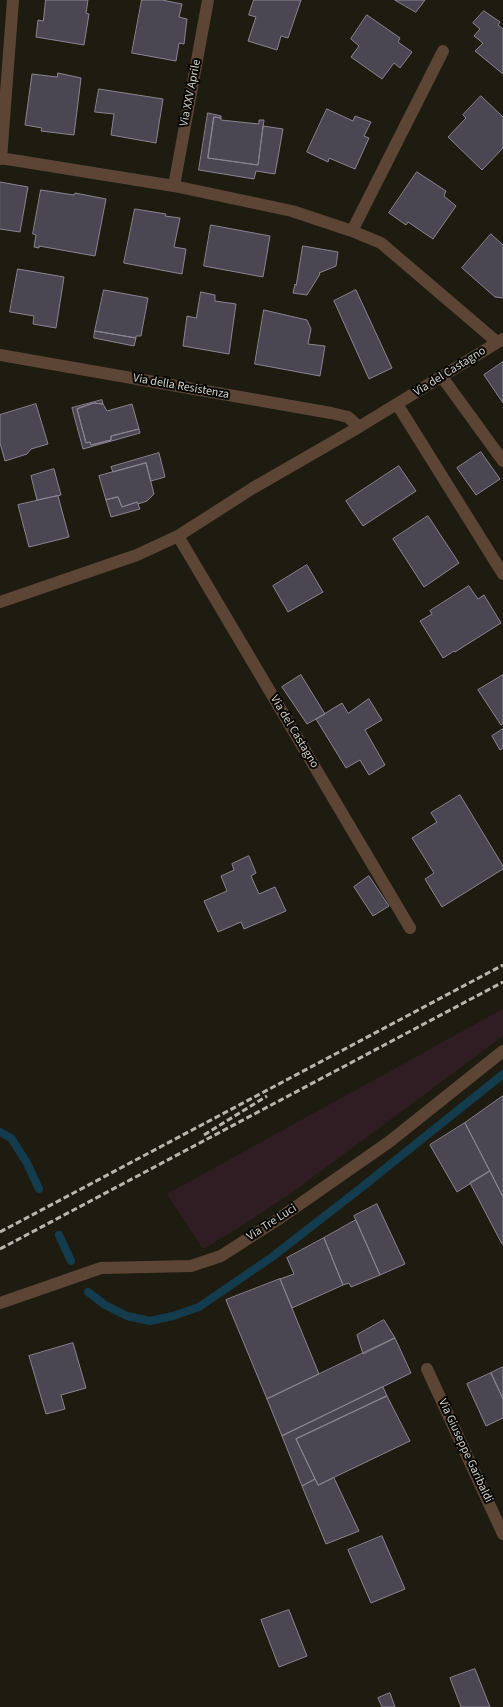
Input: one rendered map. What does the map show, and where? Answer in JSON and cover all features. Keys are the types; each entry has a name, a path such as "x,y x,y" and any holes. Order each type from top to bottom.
{"street":[{"path":"14,0 1,158 174,186 292,211 352,231 381,244 500,341"},
{"name":"Via XXV Aprile","path":"174,186 208,0"},
{"path":"352,231 443,51"},
{"name":"Via del Castagno","path":"0,602 137,555 178,536 253,488 359,427 500,341"},
{"name":"Via della Resistenza","path":"0,355 331,413 348,417 359,427"},
{"path":"442,377 503,461"},
{"path":"397,404 503,574"},
{"name":"Via del Castagno","path":"178,536 410,928"},
{"name":"Via Tre Luci","path":"0,1303 101,1268 191,1266 221,1256 278,1220 389,1142 503,1051"},
{"name":"Via Giuseppe Garibaldi","path":"427,1369 503,1534"}],"shaded area":[{"path":"503,1009 503,1036 290,1194 203,1249 167,1194"}],"building":[{"path":"46,0 88,0 86,13 89,14 84,45 36,37 38,20 43,21"},
{"path":"142,0 162,0 182,4 179,17 187,19 184,44 179,43 176,61 132,53"},
{"path":"254,0 301,0 288,38 281,36 277,50 248,41 256,17 249,15"},
{"path":"395,0 425,0 416,12"},
{"path":"484,11 500,22 498,25 503,29 503,74 475,51 483,43 474,36 480,29 473,23"},
{"path":"367,15 400,38 398,42 412,52 400,68 394,63 382,79 351,57 359,46 351,39"},
{"path":"58,73 81,78 74,135 41,131 42,128 25,125 32,74 57,77"},
{"path":"99,89 163,99 156,143 111,135 114,114 95,112"},
{"path":"481,96 503,117 503,148 482,170 448,137 466,118 463,115"},
{"path":"327,109 353,121 355,116 371,122 364,136 369,138 355,169 329,158 328,162 307,152"},
{"path":"208,113 221,116 221,118 214,117 208,158 258,165 263,126 283,129 275,174 256,171 254,179 199,170"},
{"path":"214,117 221,118 221,120 259,124 259,120 264,120 258,165 208,158"},
{"path":"417,172 446,191 444,196 456,206 433,239 408,222 406,225 389,213"},
{"path":"0,182 28,187 20,232 0,229"},
{"path":"41,190 74,195 75,193 106,199 95,256 39,246 39,248 34,247 36,235 33,234"},
{"path":"135,209 180,218 174,247 186,249 182,274 124,263"},
{"path":"211,225 270,236 263,277 204,266"},
{"path":"491,234 503,245 503,298 495,297 462,268"},
{"path":"303,246 338,252 336,266 319,273 320,274 307,295 293,293 295,284 296,285"},
{"path":"18,269 64,277 56,328 33,324 34,316 10,312"},
{"path":"104,290 148,298 141,336 136,336 136,338 95,331"},
{"path":"356,290 392,368 369,379 334,301"},
{"path":"201,292 215,295 215,301 236,304 229,354 183,346 187,316 196,318"},
{"path":"264,310 307,320 311,329 308,344 325,346 320,376 255,364"},
{"path":"95,331 136,338 134,346 94,338"},
{"path":"503,362 503,403 484,375"},
{"path":"102,400 103,404 94,403 77,409 86,443 90,442 91,445 111,440 111,436 139,429 140,433 83,449 72,408"},
{"path":"94,403 103,404 107,411 132,404 139,429 111,436 111,440 91,445 90,442 86,443 77,409"},
{"path":"36,404 48,444 31,449 27,454 5,461 0,443 0,415"},
{"path":"481,452 500,479 476,495 457,468"},
{"path":"159,453 165,477 151,481 146,463 113,472 111,467"},
{"path":"146,463 154,494 147,501 138,504 137,502 122,507 118,497 106,500 99,476"},
{"path":"399,466 416,491 363,526 346,501"},
{"path":"54,469 61,495 37,500 31,476"},
{"path":"58,496 69,537 29,547 18,505"},
{"path":"118,497 122,507 137,502 140,509 111,517 106,500"},
{"path":"428,516 459,563 424,587 393,539"},
{"path":"307,565 323,592 288,612 273,586"},
{"path":"469,586 478,599 484,595 501,623 443,658 420,621 432,614 430,611"},
{"path":"301,675 325,714 307,724 282,687"},
{"path":"503,675 503,724 501,725 478,690"},
{"path":"369,699 382,720 365,730 385,765 369,775 360,760 346,768 316,719 342,703 348,713"},
{"path":"503,729 503,748 500,750 492,736"},
{"path":"460,795 503,866 503,869 442,907 425,879 434,873 412,838 437,822 431,813"},
{"path":"249,856 256,873 251,876 259,894 275,887 286,911 244,929 241,922 218,932 204,901 227,891 221,876 234,870 232,864"},
{"path":"369,876 389,906 373,916 354,887"},
{"path":"503,1096 503,1197 465,1123"},
{"path":"465,1123 490,1171 457,1192 430,1145"},
{"path":"490,1171 503,1197 503,1244 470,1183"},
{"path":"377,1204 405,1264 380,1275 354,1216"},
{"path":"356,1220 380,1275 351,1287 349,1283 343,1285 324,1238"},
{"path":"324,1238 343,1285 292,1308 280,1279 294,1274 287,1258"},
{"path":"280,1279 319,1374 267,1399 226,1300"},
{"path":"384,1320 395,1338 363,1354 357,1335"},
{"path":"395,1338 411,1373 282,1436 267,1399"},
{"path":"73,1343 86,1388 61,1395 65,1409 46,1414 29,1356"},
{"path":"503,1367 503,1399 491,1373"},
{"path":"491,1373 503,1399 503,1418 486,1426 467,1384"},
{"path":"383,1387 387,1396 296,1439 315,1479 302,1486 282,1436"},
{"path":"387,1396 410,1441 318,1485 296,1439"},
{"path":"334,1478 359,1531 326,1544 302,1486 315,1479 318,1485"},
{"path":"382,1536 405,1589 371,1603 348,1550"},
{"path":"289,1610 307,1656 279,1667 261,1620"},
{"path":"475,1669 490,1707 461,1707 450,1678"},
{"path":"390,1693 395,1707 382,1707 378,1698"}],"waterway":[{"path":"88,1292 105,1305 127,1316 150,1321 173,1316 199,1307 272,1257 503,1074"},
{"path":"0,1132 11,1138 27,1163 39,1189"},
{"path":"59,1235 71,1261"}],"railway":[{"path":"0,1232 503,965"},
{"path":"0,1249 503,982"},
{"path":"204,1135 267,1096"}]}
